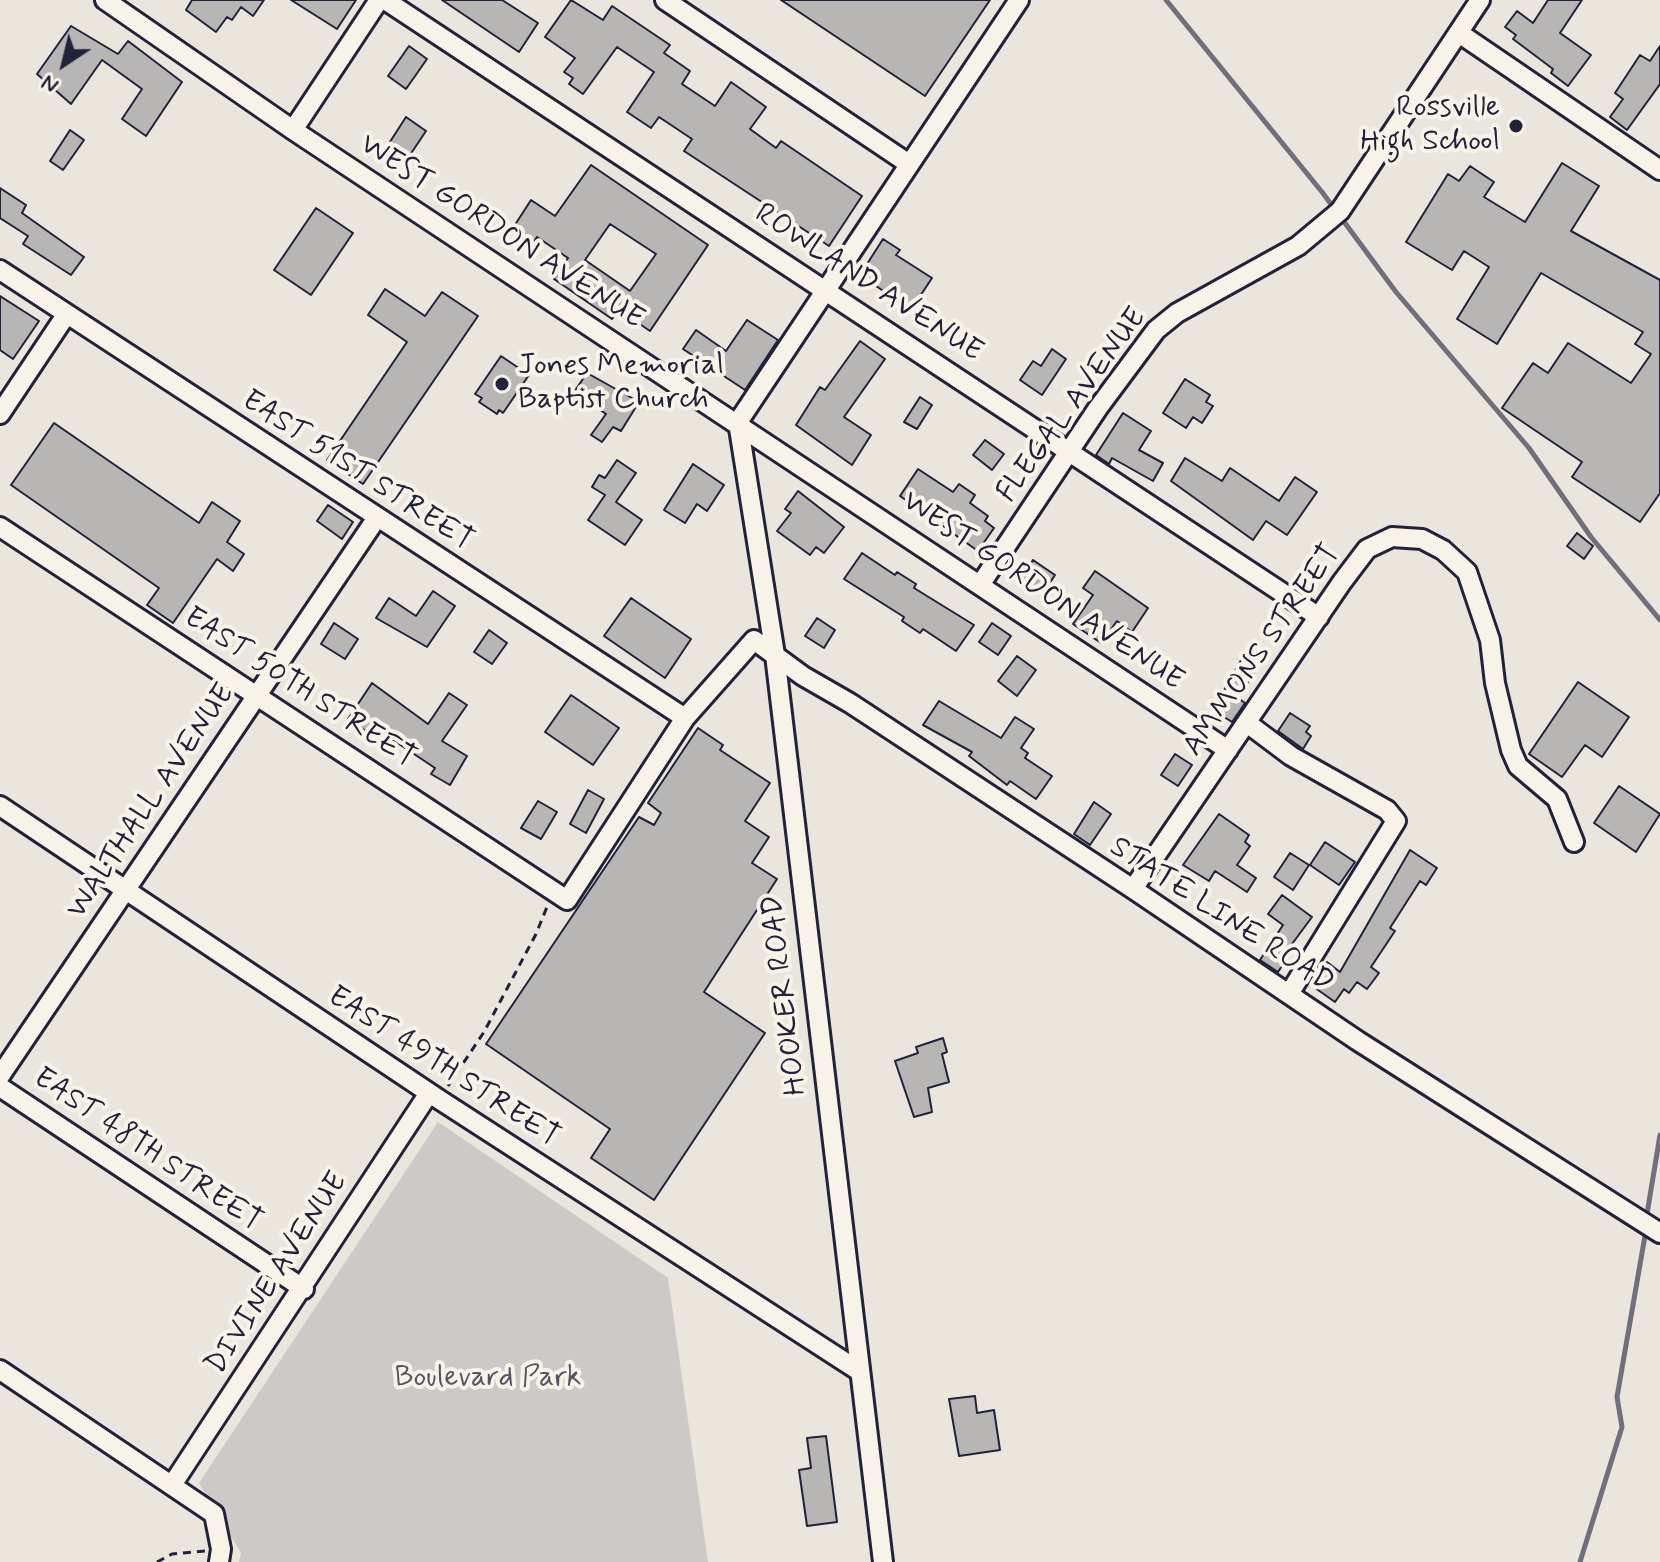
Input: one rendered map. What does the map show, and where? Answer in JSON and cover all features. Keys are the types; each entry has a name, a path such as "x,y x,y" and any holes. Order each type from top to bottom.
{"street":[{"name":"WEST GORDON AVENUE","path":"105,0 293,130 738,422 1228,750"},
{"path":"293,130 379,0"},
{"name":"ROWLAND AVENUE","path":"385,0 1319,617"},
{"path":"665,0 909,164"},
{"path":"738,422 1019,0"},
{"name":"FLEGAL AVENUE","path":"980,585 1156,330 1177,313 1298,246 1340,211 1480,0"},
{"path":"1459,33 1660,170"},
{"name":"EAST 51ST STREET","path":"0,270 376,519 685,718"},
{"path":"0,414 66,315"},
{"name":"HOOKER ROAD","path":"738,422 775,655 883,1562"},
{"name":"WALTHALL AVENUE","path":"0,1076 376,519"},
{"name":"EAST 50TH STREET","path":"0,527 567,900 685,718"},
{"name":"AMMONS STREET","path":"1133,889 1367,549 1382,539 1422,539 1461,565 1472,583 1487,628 1495,683 1511,750 1518,766 1562,806 1574,842"},
{"name":"STATE LINE ROAD","path":"685,718 754,640 1289,994 1660,1233"},
{"path":"1247,723 1291,756 1387,810 1396,821 1289,994"},
{"name":"EAST 49TH STREET","path":"0,806 434,1096 859,1371"},
{"name":"EAST 48TH STREET","path":"0,1087 304,1289"},
{"name":"DIVINE AVENUE","path":"172,1485 434,1096"},
{"path":"0,1370 214,1514 220,1556"}],"path":[{"path":"434,1096 484,1032 536,934 549,900 550,888"},
{"path":"157,1562 172,1554 220,1556"}],"green space":[{"name":"Boulevard Park","path":"438,1122 668,1278 708,1562 239,1562 241,1553 199,1483"}],"building":[{"path":"192,0 264,0 253,16 241,7 232,20 227,17 216,32 186,10"},
{"path":"291,0 356,0 337,29"},
{"path":"442,0 502,0 538,23 519,52"},
{"path":"571,0 603,20 612,6 670,45 664,53 690,71 682,84 715,106 731,82 766,107 750,129 776,148 781,141 862,196 829,246 684,151 692,139 659,117 651,128 627,112 654,72 617,47 583,94 569,84 573,78 564,72 575,58 545,37"},
{"path":"781,0 990,0 925,96"},
{"path":"1548,0 1582,0 1560,33 1591,55 1568,86 1551,73 1553,69 1513,39 1516,35 1505,27 1517,11 1533,23"},
{"path":"71,26 118,54 128,41 182,82 146,136 122,119 142,89 102,60 71,104 37,74"},
{"path":"409,46 427,59 406,89 388,76"},
{"path":"1660,46 1660,84 1627,130 1610,117 1623,99 1615,93 1640,55 1650,61"},
{"path":"406,117 426,131 406,161 386,148"},
{"path":"70,130 84,140 63,170 50,161"},
{"path":"1562,163 1599,186 1571,231 1660,280 1660,493 1640,522 1572,477 1582,462 1502,408 1533,363 1548,373 1568,343 1631,383 1651,354 1635,344 1643,332 1541,273 1497,344 1457,319 1489,267 1464,251 1452,270 1406,242 1448,174 1459,181 1470,166 1494,182 1484,197 1525,222"},
{"path":"591,165 708,245 650,331 619,310 612,319 554,279 568,258 537,237 532,245 511,231 531,200 555,216","holes":["610,224 656,254 630,291 585,260"]},
{"path":"0,188 26,205 22,213 84,257 71,275 23,244 28,236 0,218"},
{"path":"316,208 353,233 311,295 274,270"},
{"path":"883,239 900,250 896,255 932,278 911,310 860,275"},
{"path":"385,289 425,316 442,292 478,316 363,484 327,460 407,342 368,315"},
{"path":"0,296 39,321 13,359 0,350"},
{"path":"747,320 778,340 745,390 683,349 696,330 726,351"},
{"path":"860,341 885,359 844,417 871,435 852,465 796,425 820,387 825,390"},
{"path":"1052,349 1066,359 1042,395 1020,380 1033,361 1041,366"},
{"name":"Jones Memorial Baptist Church","path":"501,356 529,375 503,413 499,410 497,414 479,402 482,398 475,394"},
{"path":"587,373 639,402 621,431 613,427 602,442 591,435 606,414 574,392"},
{"path":"1185,379 1210,395 1206,402 1213,406 1202,423 1193,417 1186,428 1163,413"},
{"path":"920,397 932,405 917,429 904,422"},
{"path":"1123,413 1151,431 1139,450 1163,463 1153,481 1112,458 1109,464 1096,455"},
{"path":"54,423 199,523 212,502 240,521 227,542 244,554 233,571 217,559 173,623 147,605 159,588 11,485"},
{"path":"985,440 1004,454 992,470 973,455"},
{"path":"1185,458 1222,481 1230,468 1279,501 1295,477 1317,492 1287,535 1266,521 1253,540 1171,481"},
{"path":"617,460 636,473 616,502 642,520 625,545 588,520 605,495 592,487 599,475 605,478"},
{"path":"693,464 724,485 707,511 697,504 685,523 664,510"},
{"path":"918,469 953,492 959,484 975,495 970,503 988,516 985,521 994,528 978,551 900,496"},
{"path":"798,491 844,527 824,553 816,547 810,555 777,531 791,513 785,509"},
{"path":"328,505 353,522 342,539 317,521"},
{"path":"1577,533 1593,546 1584,559 1567,546"},
{"path":"862,553 895,575 897,572 916,584 914,588 974,625 956,651 923,629 920,633 902,621 904,617 844,579"},
{"path":"1033,560 1055,575 1043,593 1021,578"},
{"path":"1095,571 1148,608 1132,632 1117,621 1101,643 1073,624 1093,595 1083,588"},
{"path":"433,591 455,606 427,647 376,618 389,598 416,616"},
{"path":"631,598 691,639 665,678 604,636"},
{"path":"817,618 835,630 824,648 805,636"},
{"path":"334,623 358,639 345,659 321,644"},
{"path":"992,623 1011,636 998,655 979,642"},
{"path":"489,630 507,643 492,664 474,652"},
{"path":"1244,655 1259,665 1238,698 1245,703 1232,722 1213,710"},
{"path":"1017,656 1036,670 1017,696 998,681"},
{"path":"1578,682 1629,717 1602,757 1585,745 1562,777 1529,754"},
{"path":"372,683 428,724 449,693 467,705 442,741 467,756 450,785 431,774 435,768 399,744 373,728 370,734 348,719"},
{"path":"571,695 619,728 593,765 545,732"},
{"path":"939,701 1001,738 1015,717 1034,729 1021,748 1028,753 1025,758 1052,776 1036,799 1010,781 1007,785 969,756 972,752 923,725"},
{"path":"1290,713 1310,726 1306,732 1311,736 1303,749 1278,731"},
{"path":"698,728 723,745 720,750 770,783 745,821 769,837 752,863 777,879 704,992 765,1033 654,1200 591,1158 610,1129 486,1044 639,817 654,825 661,813 648,803"},
{"path":"1175,754 1192,765 1178,786 1161,775"},
{"path":"1619,786 1660,814 1636,852 1594,823"},
{"path":"588,790 604,799 586,833 570,824"},
{"path":"538,801 557,812 541,839 521,828"},
{"path":"1094,802 1111,814 1090,845 1074,834"},
{"path":"1219,814 1249,835 1245,842 1250,846 1237,865 1256,878 1247,892 1215,871 1209,881 1183,865"},
{"path":"1325,842 1355,862 1339,885 1310,865"},
{"path":"1410,850 1437,868 1426,885 1420,881 1390,928 1395,931 1371,967 1379,973 1367,989 1357,982 1349,993 1344,989 1335,1002 1311,985 1327,962 1340,972"},
{"path":"1290,853 1309,865 1293,890 1274,877"},
{"path":"1282,895 1312,917 1292,944 1295,946 1278,972 1260,960 1283,925 1268,914"},
{"path":"943,1038 947,1052 942,1054 949,1082 928,1088 932,1112 914,1117 895,1061 918,1053 916,1047"},
{"path":"975,1396 977,1413 994,1410 1000,1450 959,1456 949,1399"},
{"path":"826,1436 837,1522 807,1526 799,1470 811,1468 807,1438"}],"waterway":[{"path":"1166,0 1322,192 1396,292 1529,448 1591,537 1660,620"},
{"path":"1646,1220 1660,1135"},
{"path":"1580,1562 1622,1427 1617,1397 1646,1230"}],"place":[{"name":"Rossville High School","path":"1516,126"},
{"name":"Jones Memorial Baptist Church","path":"502,384"}]}
